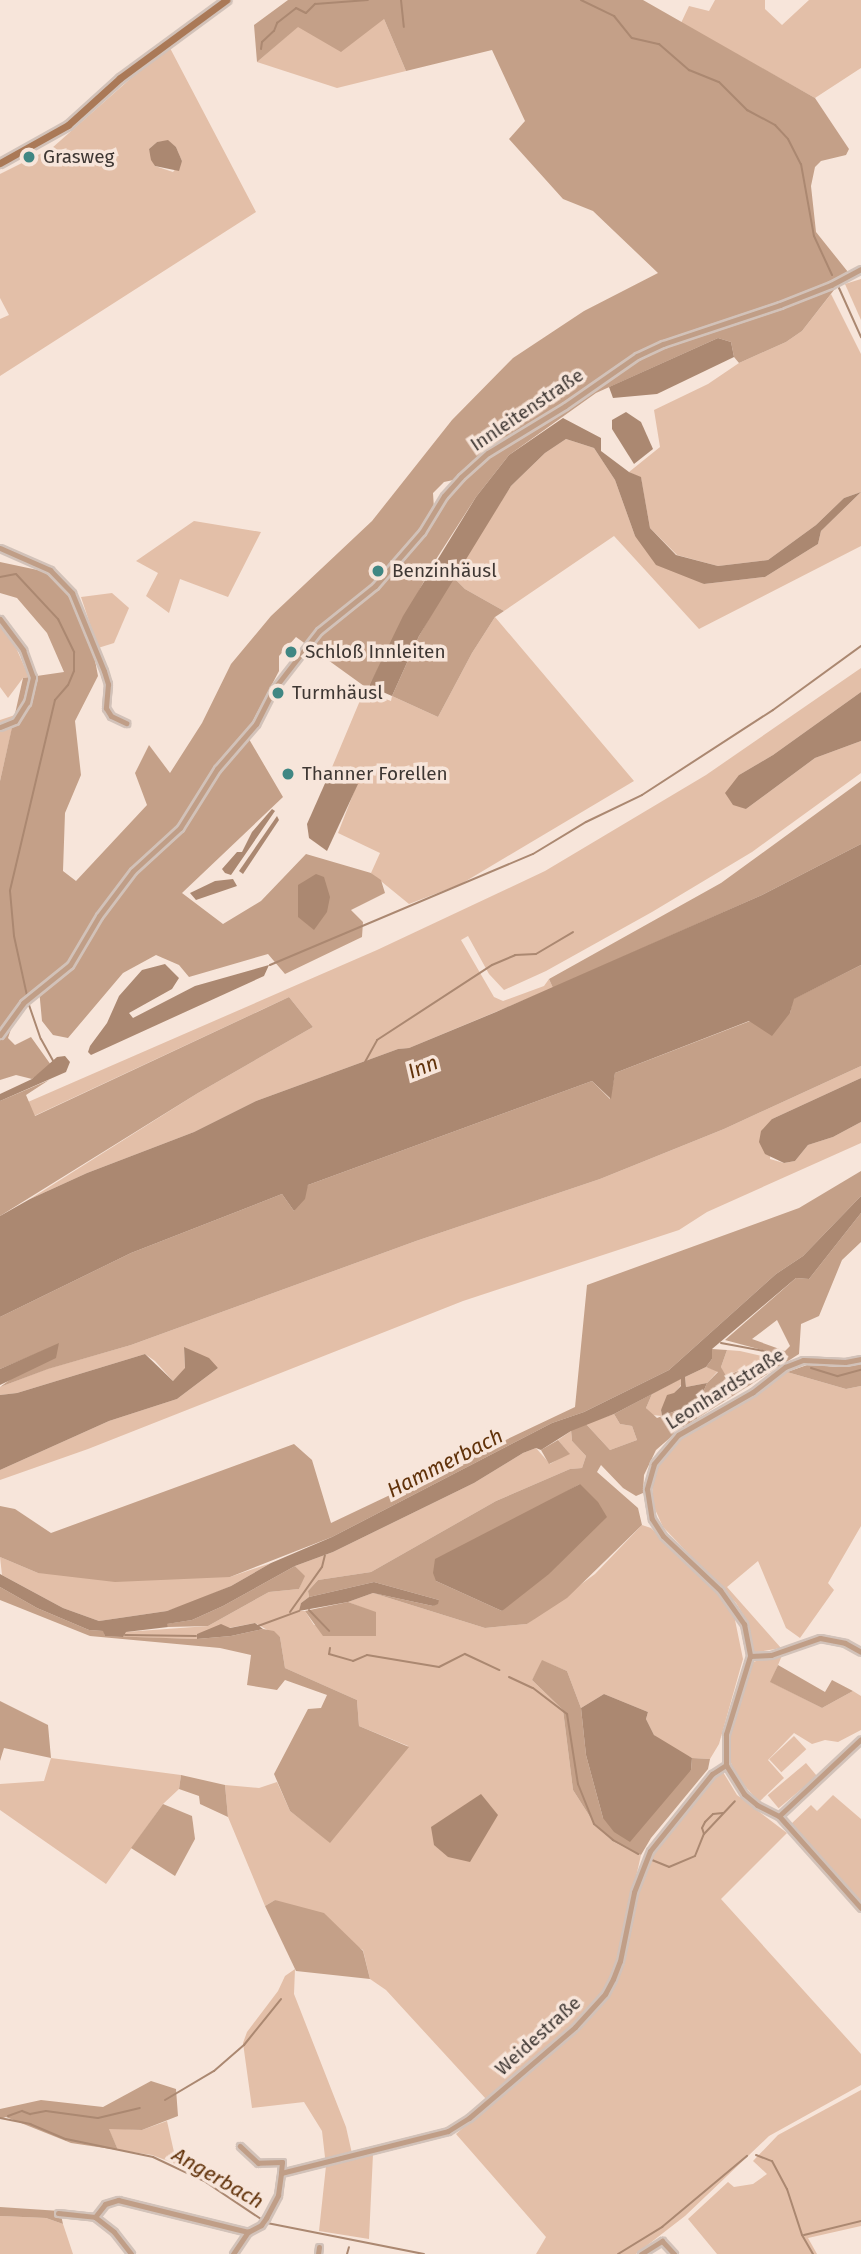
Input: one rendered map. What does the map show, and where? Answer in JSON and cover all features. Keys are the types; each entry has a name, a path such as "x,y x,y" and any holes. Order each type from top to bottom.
{"main road":[{"path":"0,163 68,125 120,78 226,0"}],"street":[{"name":"Innleitenstraße","path":"0,1035 25,1000 69,965 99,916 132,871 180,828 210,778 256,724 273,690 319,631 375,586 422,532 444,496 488,453 565,406 637,356 831,285 861,269"},
{"path":"0,548 50,570 72,593 108,684 106,708 111,716 126,723"},
{"path":"0,619 23,650 33,677 27,702 15,721 0,726"},
{"name":"Leonhardstraße","path":"726,1765 726,1734 750,1656 744,1624 720,1590 663,1535 652,1519 648,1500 649,1475 660,1453 678,1435 753,1392 788,1365 803,1360 845,1362 861,1359"},
{"path":"750,1656 771,1655 820,1638 845,1643 861,1652"},
{"path":"779,1816 861,1740"},
{"path":"726,1765 744,1794 757,1805 779,1816 861,1908"},
{"name":"Weidestraße","path":"281,2173 449,2131 469,2118 575,2027 605,1994 613,1979 620,1961 634,1892 650,1851 712,1774 726,1765"},
{"path":"233,2254 248,2232 261,2225 266,2218 278,2195 282,2162 258,2163 240,2146"},
{"path":"95,2217 105,2204 118,2200 248,2232"},
{"path":"58,2213 95,2217 120,2239 131,2254"},
{"path":"641,2254 662,2241 674,2254"}],"shaded area":[{"path":"288,0 643,0 815,98 849,149 846,155 821,161 815,167 811,186 816,232 848,272 802,331 786,342 739,363 734,357 731,342 718,338 596,393 509,455 476,497 433,564 369,686 364,686 296,637 279,656 279,671 246,734 283,797 182,893 223,924 261,901 306,854 371,873 381,880 385,893 351,910 363,922 362,937 285,974 268,954 189,977 179,965 156,955 123,973 68,1038 53,1035 42,1021 39,989 17,1011 8,1038 15,1045 31,1037 51,1065 32,1079 16,1075 0,1080 0,781 23,678 64,672 47,633 17,598 0,593 0,562 47,572 69,594 93,650 98,676 75,721 81,775 65,813 63,871 76,881 147,805 135,773 149,745 170,773 202,723 231,664 271,616 372,521 452,420 513,358 584,311 658,273 593,211 563,199 509,139 525,121 492,50 406,71 384,19 341,52 298,27 257,62 254,25","holes":["458,479 455,491 441,509 434,509 433,493 444,482"]},
{"path":"715,0 765,0 765,9 782,25 809,0 861,0 861,68 815,98 681,23 689,6 709,11"},
{"path":"384,19 406,71 337,88 257,62 298,26"},
{"path":"170,48 256,212 0,376 0,319 9,315 0,298 0,174 52,148 130,79","holes":["168,141 176,147 182,161 173,172 155,166 149,149 157,142"]},
{"path":"861,279 861,320 845,284"},
{"path":"831,294 861,354 861,492 844,498 816,525 768,560 718,566 677,555 650,528 641,478 629,472 660,447 654,410 708,384 739,363 786,342 802,331"},
{"path":"566,439 594,448 615,480 635,536 704,584 765,577 818,544 821,531 861,492 861,546 699,629 614,536 504,611 465,589 453,577 511,486 545,453"},
{"path":"194,521 261,532 228,597 180,579 169,613 146,596 158,573 136,561"},
{"path":"453,577 465,589 504,611 495,617 472,653 438,717 392,696 419,636"},
{"path":"112,593 129,608 114,643 98,648 81,597"},
{"path":"495,617 634,781 461,884 409,904 371,873 380,853 338,833 357,784 330,772 364,691 391,701 392,696 438,717 472,653"},
{"path":"0,623 9,632 29,677 23,678 8,698 0,687"},
{"path":"861,668 861,692 773,755 739,775 746,809 815,758 861,741 861,773 752,852 546,971 504,990 489,974 468,936 461,940 494,997 503,1001 544,986 549,979 553,988 409,1048 398,1049 256,1101 194,1132 87,1173 30,1199 198,1093 313,1027 289,997 34,1116 28,1102 377,950 545,871 706,775"},
{"path":"15,715 0,781 0,720"},
{"path":"861,781 861,844 762,895 553,988 549,979 721,883"},
{"path":"861,965 861,1066 724,1129 600,1179 416,1241 131,1345 48,1369 0,1387 59,1344 0,1369 0,1317 131,1253 282,1194 294,1211 308,1185 592,1081 610,1099 615,1073 750,1021 790,1013 793,999"},
{"path":"289,997 313,1027 198,1093 0,1216 0,1101 49,1080 26,1095 35,1116"},
{"path":"861,1066 861,1078 772,1119 770,1159 784,1163 795,1161 808,1145 833,1137 861,1122 861,1143 707,1212 679,1230 463,1301 88,1449 0,1480 0,1470 109,1421 177,1399 218,1368 184,1348 185,1369 173,1381 145,1354 17,1393 0,1395 0,1387 47,1369 131,1345 416,1241 600,1179 724,1129"},
{"path":"861,1171 861,1196 803,1256 776,1274 669,1370 584,1412 552,1423 332,1537 230,1577 115,1582 38,1573 0,1557 0,1506 15,1509 51,1533 294,1444 312,1460 331,1523 575,1407 587,1285 799,1208"},
{"path":"861,1213 861,1242 842,1260 819,1316 801,1324 799,1354 679,1430 656,1450 644,1475 643,1493 636,1496 623,1488 601,1465 597,1472 638,1508 642,1525 567,1598 527,1624 485,1628 373,1593 433,1606 439,1600 374,1582 309,1597 308,1591 318,1580 371,1572 496,1501 570,1469 582,1468 586,1456 572,1441 571,1430 586,1424 610,1450 637,1440 632,1426 620,1424 614,1414 652,1394 646,1408 657,1418 689,1406 701,1397 707,1383 718,1372 706,1367 712,1359 712,1349 727,1350 721,1367 726,1376 770,1358 773,1353 725,1340 796,1278 809,1279","holes":["777,1320 790,1346 785,1351 752,1339","580,1484 502,1611 436,1581 564,1493"]},
{"path":"727,1350 770,1358 725,1376 721,1367"},
{"path":"861,1363 861,1386 846,1389 787,1372 810,1364 836,1367"},
{"path":"706,1367 718,1371 707,1383 686,1387 685,1377"},
{"path":"787,1372 846,1389 861,1386 861,1526 828,1583 834,1590 800,1638 786,1628 758,1561 727,1587 781,1648 752,1653 744,1616 736,1603 663,1527 654,1507 652,1485 658,1464 670,1445"},
{"path":"682,1378 681,1385 661,1410 662,1416 652,1415 646,1408 652,1394"},
{"path":"614,1414 620,1424 632,1426 637,1440 610,1450 586,1424"},
{"path":"571,1431 572,1441 586,1456 582,1468 570,1469 496,1501 371,1572 318,1580 308,1591 309,1597 301,1603 300,1611 305,1611 314,1625 376,1613 348,1602 373,1593 485,1628 527,1624 595,1574 642,1525 651,1528 719,1593 734,1615 743,1659 719,1744 710,1759 692,1758 669,1747 654,1735 646,1719 648,1712 604,1694 581,1708 567,1671 543,1661 532,1680 563,1710 573,1790 594,1823 612,1841 641,1855 616,1964 609,1982 587,2012 486,2099 386,1990 370,1979 363,1950 275,1900 265,1906 228,1817 225,1785 259,1788 277,1782 290,1811 330,1842 408,1746 359,1726 357,1700 285,1668 280,1637 255,1623 197,1634 197,1639 123,1637 125,1632 208,1626 269,1592 299,1589 304,1576 295,1566 333,1552 474,1483 523,1453 536,1448 550,1464 569,1453 558,1440"},
{"path":"558,1440 570,1454 549,1464 541,1450"},
{"path":"0,1557 38,1573 230,1577 271,1563 231,1586 188,1604 167,1611 99,1621 63,1608 2,1575"},
{"path":"295,1566 305,1576 299,1589 269,1592 208,1626 168,1627 166,1624 192,1620"},
{"path":"0,1587 37,1608 89,1630 104,1631 105,1636 197,1639 231,1636 263,1629 274,1631 280,1637 285,1668 357,1700 359,1726 409,1747 330,1843 290,1811 274,1774 308,1709 321,1708 327,1695 285,1680 277,1690 247,1685 251,1655 220,1648 90,1636 0,1600"},
{"path":"348,1602 376,1612 376,1636 323,1636 305,1611"},
{"path":"783,1653 771,1682 822,1708 853,1691 861,1696 861,1730 838,1742 825,1740 812,1744 794,1733 768,1760 784,1778 759,1802 736,1776 730,1760 729,1735 753,1662"},
{"path":"542,1660 567,1671 581,1708 586,1755 603,1818 691,1770 692,1758 710,1759 708,1769 651,1838 641,1855 612,1841 594,1823 573,1790 563,1710 532,1680"},
{"path":"778,1665 825,1692 832,1680 853,1691 822,1708 770,1682"},
{"path":"0,1701 48,1725 51,1758 4,1748 0,1761"},
{"path":"794,1736 806,1749 781,1772 769,1759"},
{"path":"51,1758 181,1775 179,1789 163,1804 106,1884 0,1810 0,1784 44,1781"},
{"path":"806,1763 817,1776 779,1808 768,1795"},
{"path":"723,1772 737,1795 787,1833 721,1899 861,2054 861,2085 769,2136 685,2216 636,2254 536,2254 546,2237 456,2134 585,2021 611,1990 623,1959 641,1873 648,1857 651,1859 667,1832 711,1781"},
{"path":"181,1775 225,1785 228,1817 200,1804 199,1796 179,1789"},
{"path":"833,1795 861,1819 861,1904 790,1825 811,1805 817,1811"},
{"path":"163,1804 192,1816 195,1839 175,1876 131,1848"},
{"path":"275,1900 324,1913 363,1951 370,1979 296,1971 265,1906"},
{"path":"295,1969 294,1994 346,2127 353,2158 373,2154 369,2239 319,2231 326,2166 322,2131 304,2102 252,2108 243,2043 247,2032 278,1991 285,1976"},
{"path":"151,2081 176,2089 178,2116 142,2130 109,2129 118,2150 71,2143 6,2117 0,2119 0,2109 41,2100 103,2107"},
{"path":"861,2090 861,2226 808,2238 817,2254 717,2254 688,2219 728,2182 734,2187 753,2184 767,2174 753,2161 778,2135"},
{"path":"167,2121 174,2152 194,2171 152,2155 118,2150 108,2128 142,2130"},
{"path":"0,2207 60,2211 63,2224 46,2218 0,2216"},
{"path":"0,2216 46,2218 63,2224 73,2254 0,2254"}],"water":[{"path":"168,140 176,147 182,161 179,171 155,166 151,160 149,149 157,142"},
{"path":"718,338 731,342 734,357 657,394 613,398 609,387"},
{"path":"626,412 641,422 653,449 634,464 612,429 612,420"},
{"path":"563,418 601,438 601,451 629,472 641,477 650,528 676,555 718,566 768,560 816,525 844,498 861,492 821,531 818,544 765,577 704,584 656,565 635,536 615,480 594,448 566,439 545,453 511,486 419,636 392,696 369,686 403,616 476,497 509,455"},
{"path":"861,692 861,741 815,758 746,809 733,805 725,793 739,775 773,755"},
{"path":"330,772 358,784 327,851 309,838 307,824"},
{"path":"272,809 275,811 231,875 225,873 222,869 237,852 242,852 252,832"},
{"path":"277,816 279,820 243,874 239,871"},
{"name":"Inn","path":"861,844 861,965 794,999 790,1013 772,1036 749,1021 615,1073 611,1099 592,1081 308,1185 305,1199 294,1211 282,1194 131,1253 0,1317 0,1216 30,1199 87,1173 194,1132 256,1101 398,1049 409,1048 496,1012 762,895"},
{"path":"316,874 324,877 330,897 327,912 314,930 298,917 298,885"},
{"path":"233,879 237,886 196,900 190,893 215,881"},
{"path":"165,964 179,978 172,989 129,1013 133,1018 195,986 269,965 264,976 91,1055 88,1052 90,1046 107,1023 119,996 142,970"},
{"path":"65,1056 70,1062 66,1072 0,1101 0,1094 32,1079 57,1057"},
{"path":"861,1078 861,1122 833,1137 808,1145 795,1161 784,1163 765,1154 759,1142 761,1131 772,1119"},
{"path":"861,1196 861,1213 809,1279 796,1278 712,1349 712,1359 706,1367 685,1377 686,1387 707,1383 701,1397 689,1406 662,1416 661,1410 667,1395 674,1393 681,1386 681,1379 614,1414 571,1431 541,1450 536,1448 523,1453 474,1483 333,1552 295,1566 223,1606 192,1620 167,1624 168,1627 126,1632 123,1637 105,1636 103,1631 89,1630 37,1608 0,1587 0,1574 63,1608 99,1621 167,1611 231,1586 271,1563 332,1537 552,1423 584,1412 669,1370 776,1274 803,1256"},
{"path":"59,1343 56,1358 0,1385 0,1369"},
{"path":"184,1347 209,1358 218,1368 177,1399 109,1421 0,1470 0,1395 17,1393 145,1354 173,1381 185,1368"},
{"path":"580,1484 598,1502 607,1517 549,1574 502,1611 436,1581 433,1573 435,1559"},
{"path":"374,1582 439,1600 438,1604 433,1606 373,1593 348,1602 299,1611 301,1603 309,1597"},
{"path":"255,1623 263,1629 231,1636 197,1639 197,1634 221,1624 230,1628"},
{"path":"604,1694 648,1712 646,1719 654,1735 692,1758 691,1770 630,1842 614,1832 603,1818 586,1755 581,1708"},
{"path":"481,1794 498,1815 470,1862 448,1857 434,1845 431,1827"}],"waterway":[{"path":"261,49 262,42 274,31 277,23 296,8 306,13 315,4 368,0"},
{"path":"401,0 404,27"},
{"path":"581,0 614,16 632,38 659,44 689,70 719,82 747,110 775,125 788,139 801,164 814,236 832,275"},
{"path":"839,288 861,337"},
{"path":"0,577 16,574 58,619 74,652 74,671 68,685 55,700 10,891 14,936 29,1005 41,1039 54,1062"},
{"path":"270,965 533,854 586,822 642,795 773,710 861,646"},
{"path":"365,1062 377,1040 492,965 515,955 536,954 573,932"},
{"path":"721,1343 785,1355"},
{"path":"811,1368 838,1376 861,1370"},
{"path":"290,1612 322,1567 325,1555"},
{"path":"309,1610 329,1631"},
{"path":"258,1626 299,1611"},
{"path":"125,1635 196,1636"},
{"path":"330,1648 329,1654 353,1661 367,1655 439,1667 465,1654 500,1670"},
{"path":"509,1677 533,1688 567,1714 578,1784 594,1824 613,1840 638,1854"},
{"path":"652,1860 669,1867 695,1856 704,1834 735,1801"},
{"path":"704,1834 702,1828 705,1822 713,1814 723,1813"},
{"path":"165,2100 214,2071 244,2045 281,1999"},
{"path":"8,2116 22,2111 30,2114 46,2111 98,2118 140,2108"},
{"name":"Angerbach","path":"0,2118 30,2124 66,2139 153,2157 204,2181 267,2223 424,2254"},
{"name":"Angerbach","path":"756,2155 772,2161 787,2189 802,2235 813,2254"},
{"name":"Angerbach","path":"618,2254 662,2227 747,2156"},
{"path":"804,2235 861,2221"},
{"path":"347,2254 349,2247"}],"place":[{"name":"Grasweg","path":"29,157"},
{"name":"Benzinhäusl","path":"378,571"},
{"name":"Schloß Innleiten","path":"291,652"},
{"name":"Turmhäusl","path":"278,693"},
{"name":"Thanner Forellen","path":"288,774"}],"water label":[{"name":"Hammerbach","path":"445,1463"}]}
